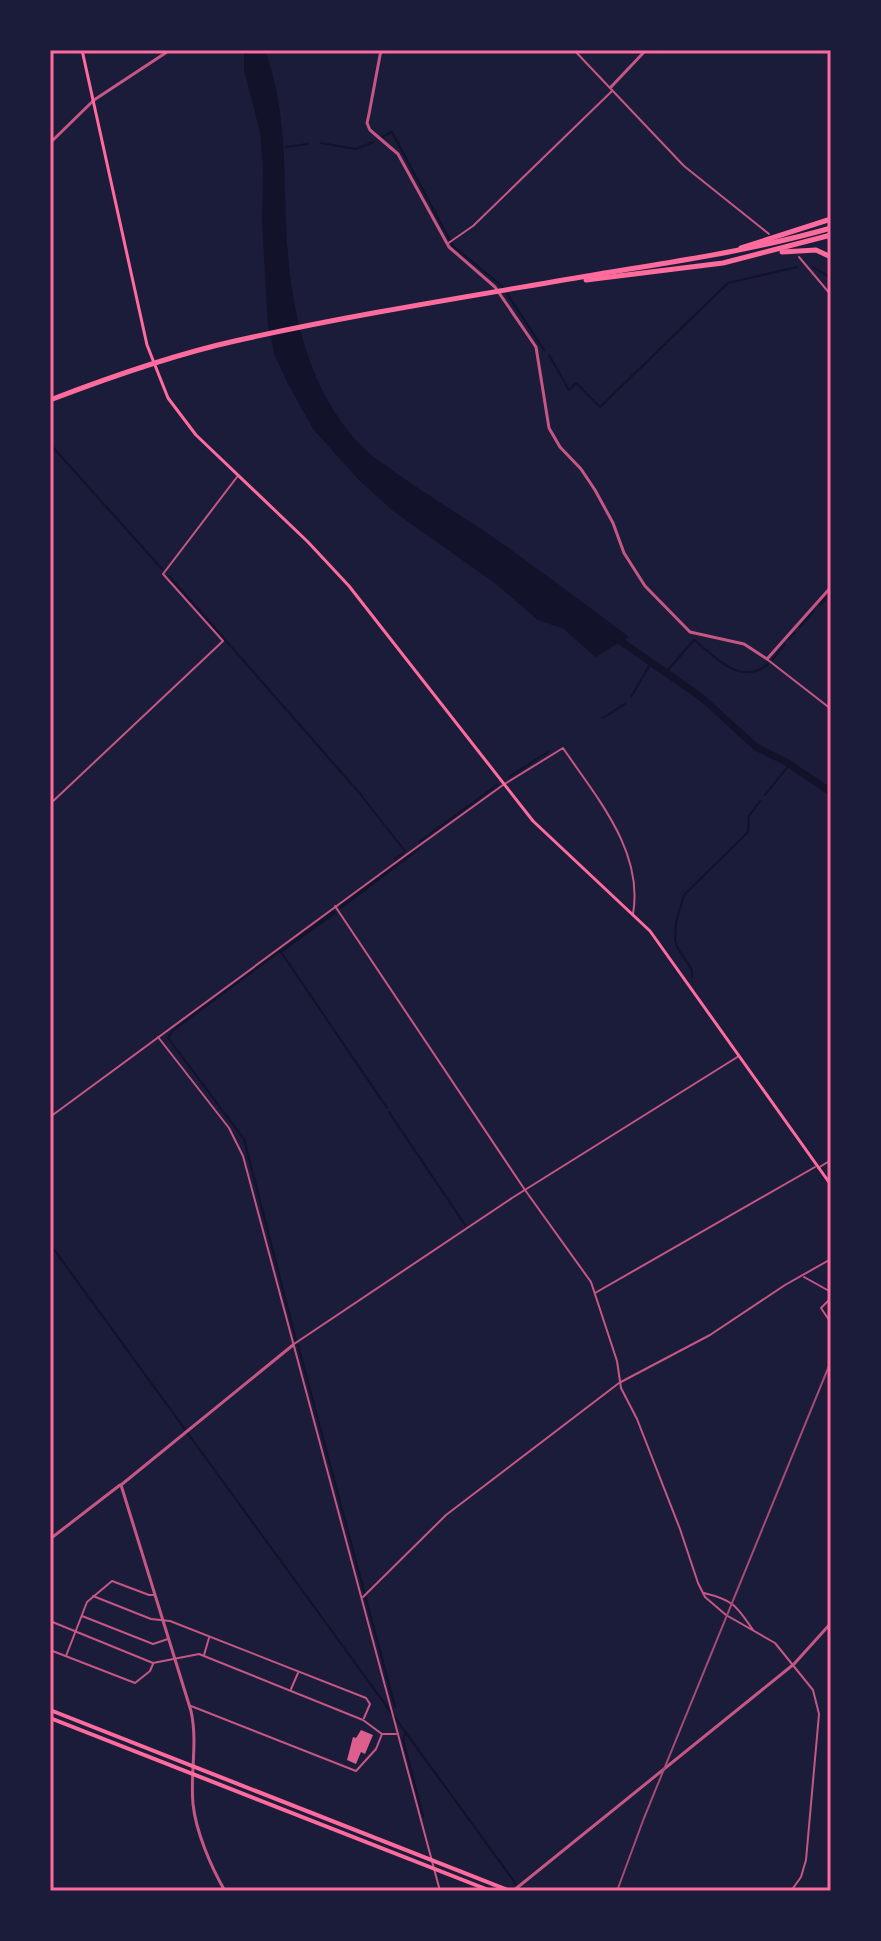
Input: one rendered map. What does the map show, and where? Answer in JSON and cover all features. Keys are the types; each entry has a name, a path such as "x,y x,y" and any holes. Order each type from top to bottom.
{"highway":[{"path":"697,259 831,219"},
{"path":"50,400 145,366 233,341 341,319 766,246 831,228"},
{"path":"549,284 697,267 767,253 831,235"},
{"path":"767,253 816,250 831,257"},
{"path":"50,1710 512,1891"},
{"path":"50,1718 491,1891"}],"main road":[{"path":"82,50 147,345 155,371 178,415 349,586 503,785 555,843 633,914 661,945 831,1185"}],"street":[{"path":"50,143 94,100 170,50"},
{"path":"381,50 369,114 372,134 398,154 450,243 495,287 536,347 549,428 560,447 595,490 613,523 624,553 645,586 690,632 744,644 831,709"},
{"path":"574,50 684,166 769,234"},
{"path":"450,243 503,198 612,89 646,50"},
{"path":"799,257 831,295"},
{"path":"50,804 223,641 163,574 238,476"},
{"path":"767,659 831,587"},
{"path":"50,1117 503,785 563,748 607,814 628,857 633,873 633,914"},
{"path":"335,906 525,1190 587,1277 617,1361 619,1383 641,1429 702,1593 715,1608 775,1643 813,1690 819,1714 806,1860 801,1877 791,1891"},
{"path":"158,1037 239,1145 364,1596 440,1891"},
{"path":"50,1539 293,1345 525,1190 740,1055"},
{"path":"595,1294 831,1160"},
{"path":"364,1596 446,1515 619,1383 709,1336 785,1285 831,1259"},
{"path":"803,1276 831,1292"},
{"path":"831,1298 821,1308 831,1323"},
{"path":"121,1485 189,1706 194,1729 195,1817 225,1891"},
{"path":"66,1656 87,1602 112,1581 155,1595"},
{"path":"702,1593 729,1599 754,1631"},
{"path":"93,1596 151,1619 162,1619 366,1698 370,1704 363,1720"},
{"path":"81,1615 153,1644 168,1639"},
{"path":"50,1621 153,1663 199,1654 363,1720 382,1734 398,1734"},
{"path":"512,1891 794,1664 831,1623"},
{"path":"203,1656 210,1637"},
{"path":"50,1650 135,1683 150,1671 153,1663"},
{"path":"291,1691 298,1671"},
{"path":"189,1706 356,1771 376,1749 382,1734"}],"shaded area":[{"path":"244,50 265,50 274,80 283,140 288,259 296,311 316,376 338,416 377,460 505,546 629,637 595,657 564,629 538,620 496,584 393,511 359,480 313,429 275,356 268,326 260,132 244,70"}],"building":[{"path":"361,1730 373,1735 365,1754 361,1752 356,1764 347,1760 353,1737 356,1738"}],"waterway":[{"path":"382,137 392,132 453,246 502,286 544,350"},
{"path":"321,143 356,149 374,142"},
{"path":"286,147 308,144"},
{"path":"549,355 569,390 576,383 600,407 728,283 797,267"},
{"path":"813,267 831,278"},
{"path":"50,444 162,569"},
{"path":"169,576 363,797"},
{"path":"820,605 829,594"},
{"path":"800,627 814,611"},
{"path":"789,639 795,633"},
{"path":"616,638 701,697 756,747 786,762 831,792"},
{"path":"666,672 694,640 738,671 758,670 768,664"},
{"path":"773,659 785,644"},
{"path":"631,697 651,663"},
{"path":"603,718 626,703"},
{"path":"509,777 548,752"},
{"path":"765,795 789,765"},
{"path":"419,842 497,785"},
{"path":"364,799 405,851"},
{"path":"692,977 692,970 675,940 676,922 684,895 748,832 749,816 760,801"},
{"path":"341,908 420,848"},
{"path":"395,859 403,853"},
{"path":"340,906 395,865"},
{"path":"296,1340 244,1139 168,1038 172,1031 334,911"},
{"path":"335,913 281,952 387,1108"},
{"path":"389,1112 465,1225"},
{"path":"50,1244 516,1884"},
{"path":"298,1345 395,1707"},
{"path":"406,1733 403,1739 423,1816"}],"railway":[{"path":"617,1891 831,1361"}]}
